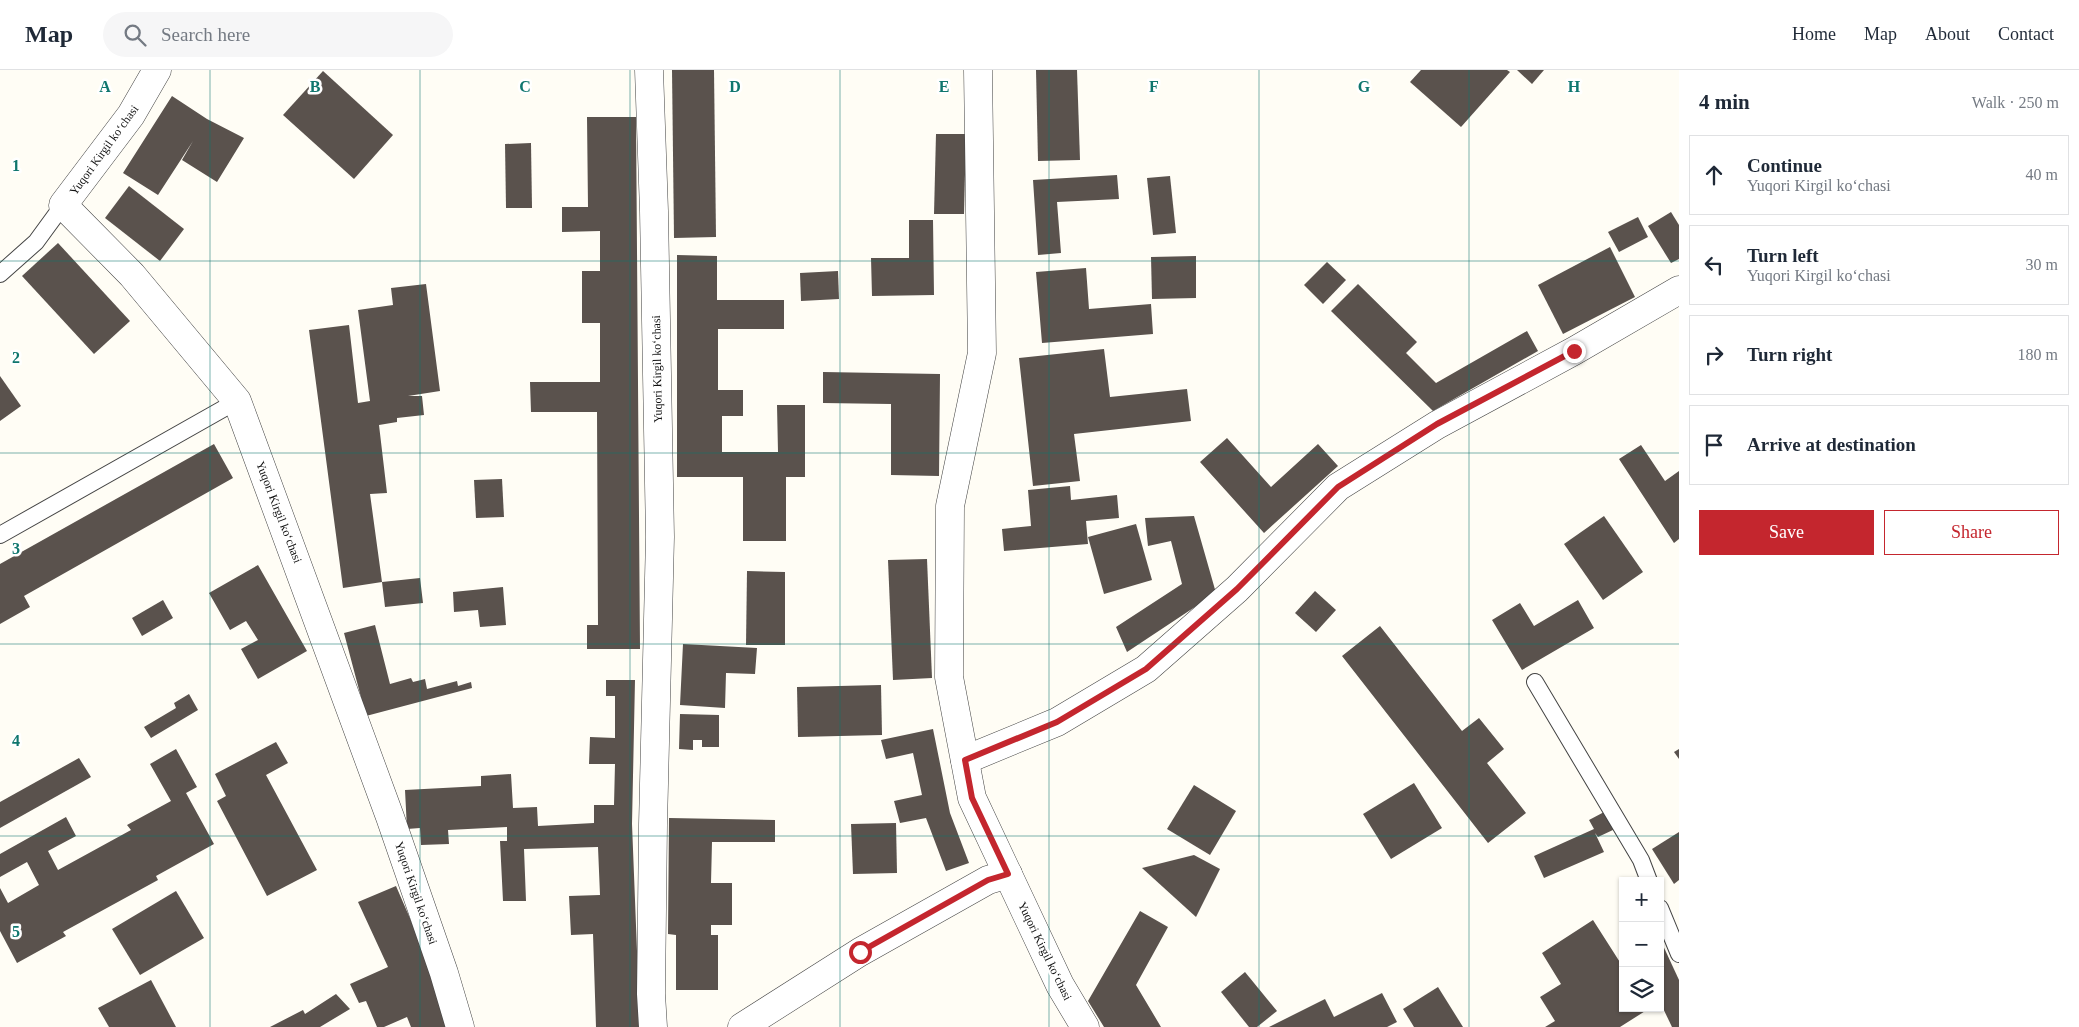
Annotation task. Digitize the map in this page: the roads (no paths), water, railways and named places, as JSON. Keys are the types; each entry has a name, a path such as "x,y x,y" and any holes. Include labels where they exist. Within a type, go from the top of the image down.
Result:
{"street":[{"name":"Yuqori Kirgil koʻchasi","path":"157,70 131,115 63,206 132,275 237,402 390,818 444,973 460,1027"},
{"name":"Yuqori Kirgil koʻchasi","path":"649,70 654,211 660,537 653,825 651,994 653,1027"},
{"name":"Yuqori Kirgil koʻchasi","path":"978,70 982,353 950,506 949,677 972,798 1060,985 1085,1027"},
{"path":"965,760 1057,722 1146,669 1237,589 1338,487 1437,424 1574,351 1679,290"},
{"path":"742,1027 860,952 988,880 1008,874"}],"lane":[{"path":"0,274 36,242 63,206"},
{"path":"0,535 237,402"},
{"path":"1535,682 1640,860 1647,877"},
{"path":"1664,918 1679,954"}]}
